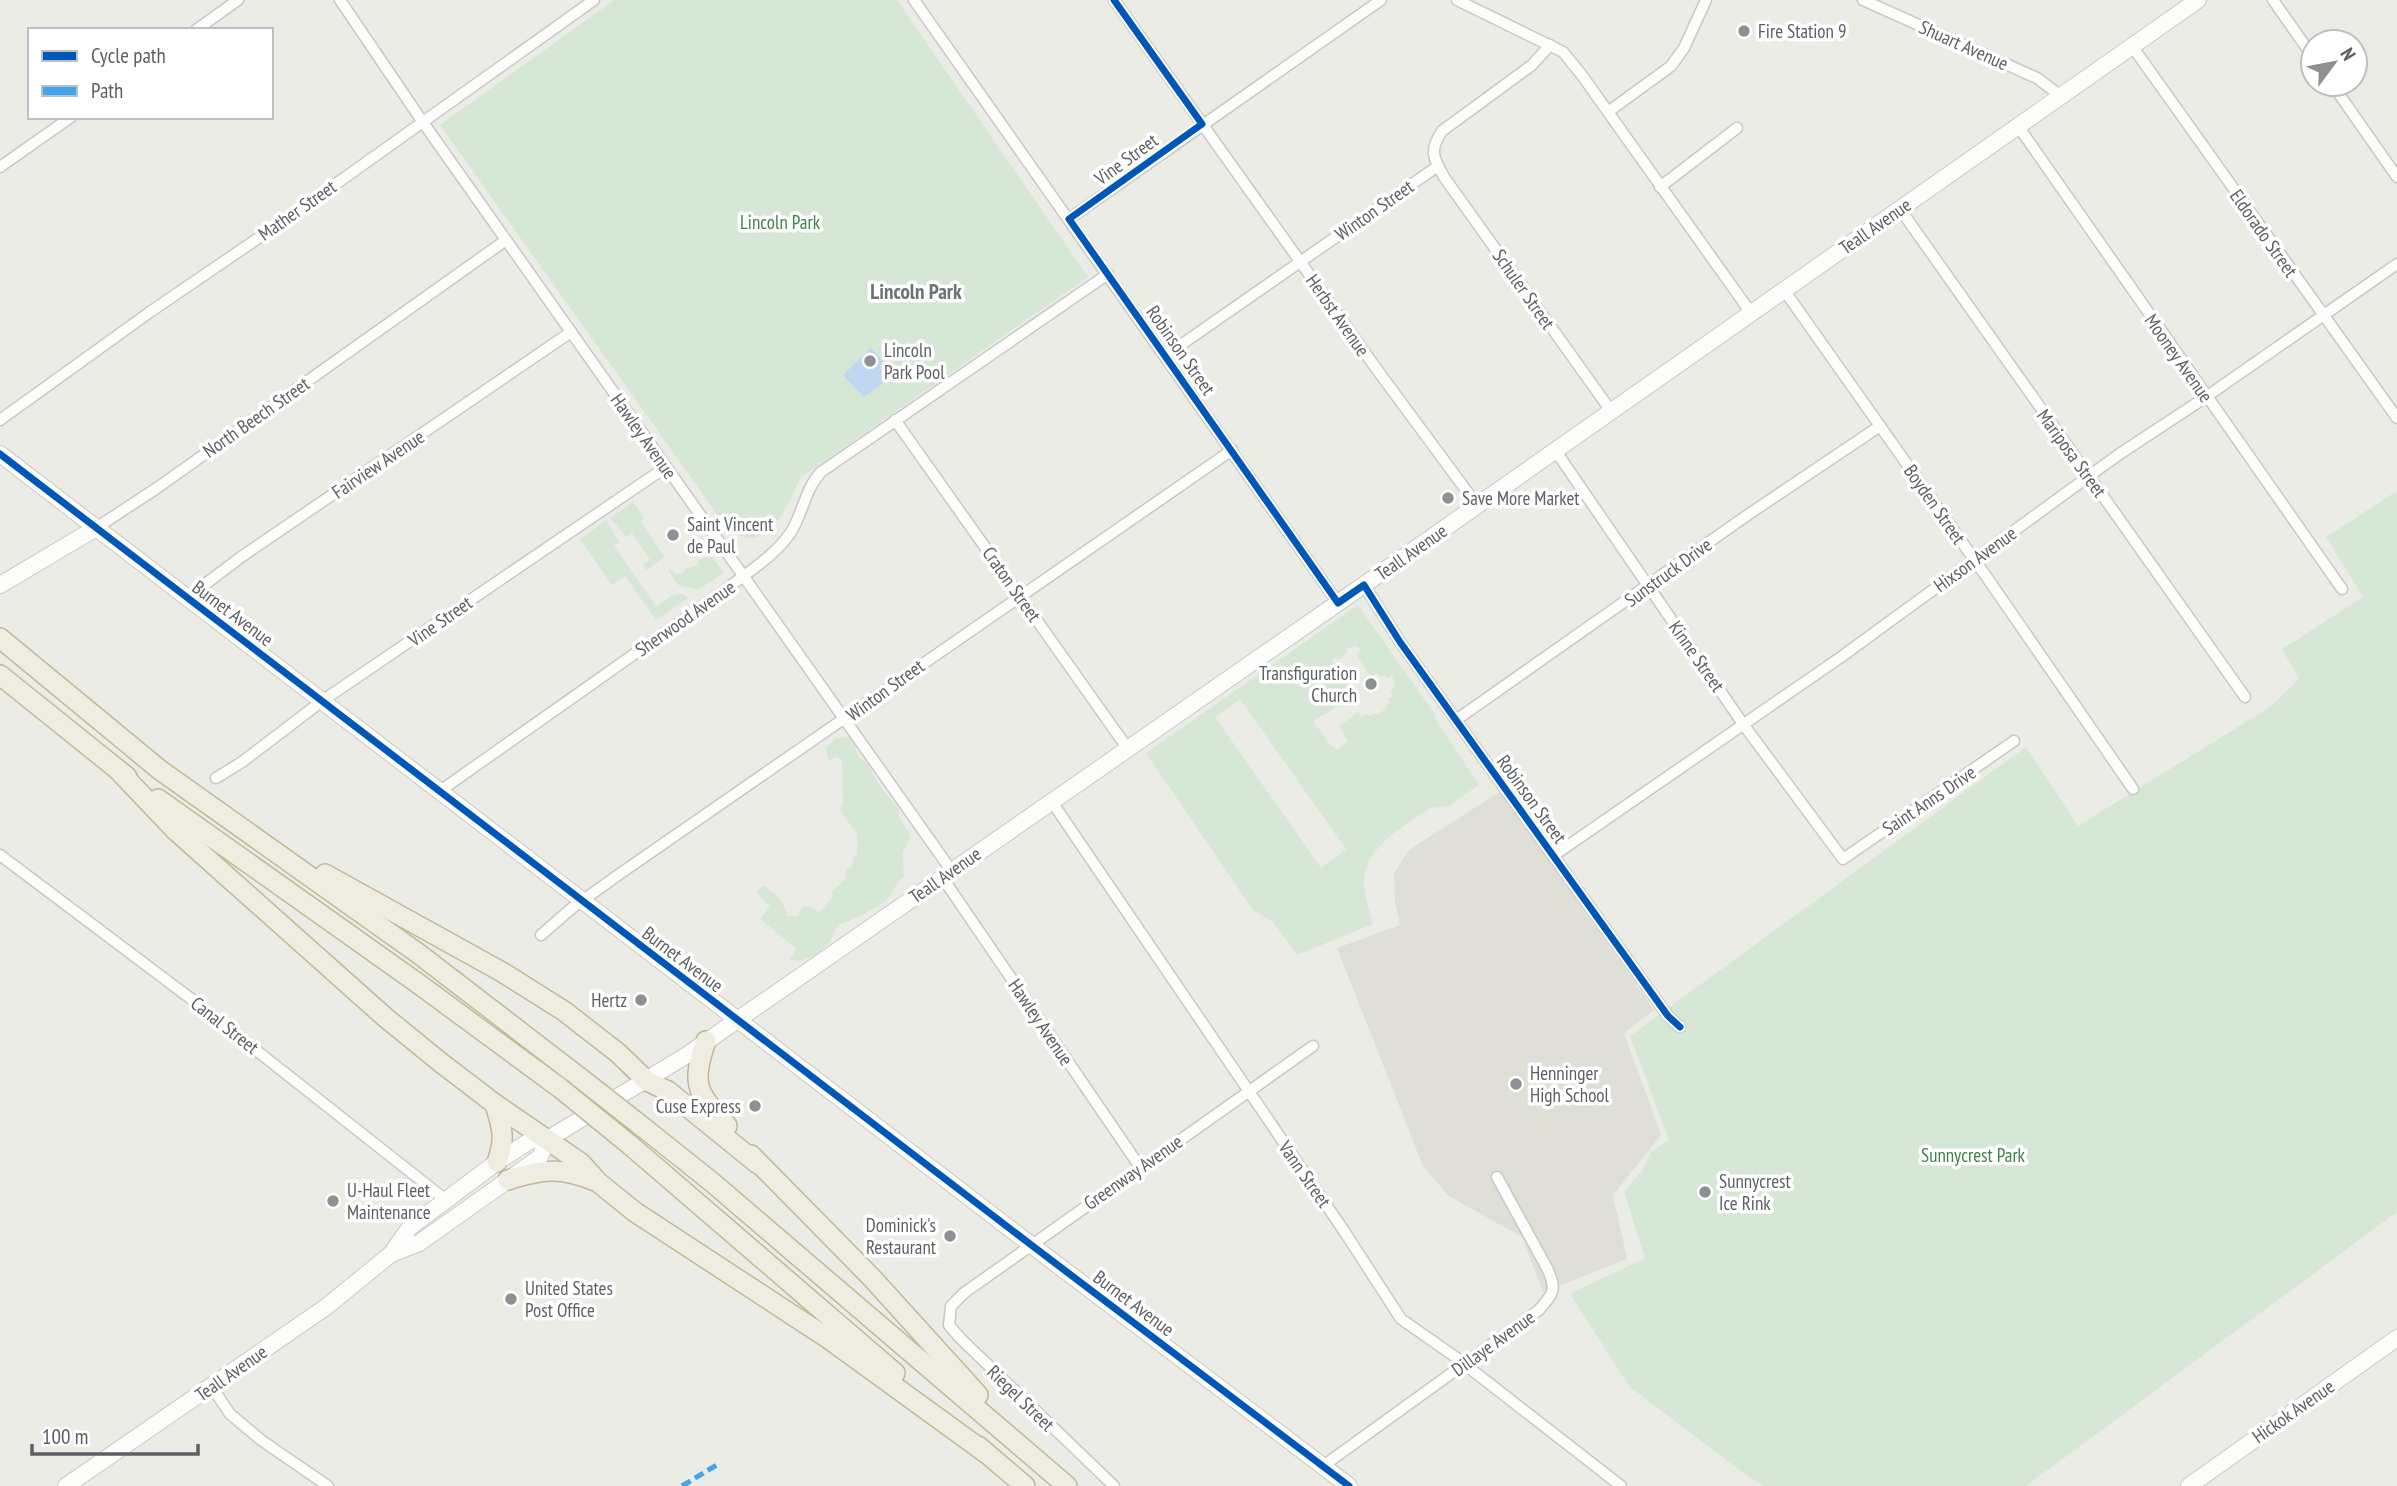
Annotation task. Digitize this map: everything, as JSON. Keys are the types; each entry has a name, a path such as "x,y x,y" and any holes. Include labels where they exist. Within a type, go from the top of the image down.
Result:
{"highway":[{"path":"0,638 160,771 419,954 649,1132 713,1183 1067,1486"},
{"path":"0,675 118,770 406,974 561,1088 804,1292 1025,1486"},
{"path":"118,770 175,830 386,1018 495,1104 581,1163 599,1183 635,1212 870,1368 986,1453"},
{"path":"258,838 407,918 564,1011 618,1053 648,1081 668,1091 758,1164"},
{"path":"706,1041 697,1076 702,1098 758,1164 872,1278 1032,1455"},
{"path":"495,1104 504,1132 497,1162"},
{"path":"508,1180 530,1173 556,1170 573,1172 599,1183"}],"street":[{"path":"199,28 238,0"},
{"name":"Hawley Avenue","path":"340,0 422,121 845,719 1140,1167"},
{"name":"Mather Street","path":"0,420 594,0"},
{"name":"Robinson Street","path":"914,0 1338,603"},
{"name":"Herbst Avenue","path":"1115,0 1477,505"},
{"name":"Vine Street","path":"1069,219 1381,0"},
{"path":"1457,0 1563,52 1751,313"},
{"path":"1608,113 1671,66 1684,48 1706,0"},
{"name":"Shuart Avenue","path":"1863,0 2037,78 2061,96"},
{"name":"Teall Avenue","path":"66,1486 326,1307 391,1254 410,1227 497,1162 531,1140 548,1139 648,1081 1364,585 2198,0"},
{"path":"2273,0 2299,37"},
{"path":"1438,166 1433,154 1434,143 1442,131 1532,65 1550,45"},
{"name":"Eldorado Street","path":"2132,46 2397,418"},
{"path":"2342,98 2397,177"},
{"path":"0,167 68,119"},
{"name":"Mooney Avenue","path":"2018,126 2342,589"},
{"path":"1660,187 1737,128"},
{"name":"Winton Street","path":"1165,356 1438,166"},
{"name":"Schuler Street","path":"1438,166 1611,411"},
{"name":"Mariposa Street","path":"1900,209 2245,697"},
{"name":"North Beech Street","path":"0,585 157,488 506,240"},
{"name":"Hixson Avenue","path":"1553,856 1841,657 2089,477 2397,264"},
{"name":"Sherwood Avenue","path":"440,792 743,577 788,536 815,478 821,472 1108,274"},
{"name":"Boyden Street","path":"1784,290 2133,789"},
{"name":"Fairview Avenue","path":"187,598 241,557 571,332"},
{"name":"Craton Street","path":"895,420 1128,749"},
{"name":"Sunstruck Drive","path":"1456,720 1749,514 1880,426"},
{"name":"Winton Street","path":"541,935 583,902 1232,450"},
{"name":"Kinne Street","path":"1555,450 1743,724 1843,859"},
{"name":"Burnet Avenue","path":"0,454 1349,1486"},
{"name":"Vine Street","path":"216,778 242,762 322,701 666,467"},
{"name":"Robinson Street","path":"1364,585 1400,642 1668,1016 1680,1027"},
{"name":"Saint Anns Drive","path":"1843,859 2014,741"},
{"name":"Vann Street","path":"1052,802 1401,1319 1464,1364 1621,1486"},
{"name":"Canal Street","path":"0,855 190,998 446,1200"},
{"name":"Greenway Avenue","path":"956,1301 1030,1244 1313,1046"},
{"name":"Teall Avenue","path":"391,1254 419,1243 540,1157 548,1139"},
{"name":"Dillaye Avenue","path":"1322,1466 1539,1310 1554,1289 1548,1270 1497,1177"},
{"name":"Riegel Street","path":"956,1301 951,1306 949,1325 960,1338 1114,1486"},
{"name":"Hickok Avenue","path":"2189,1486 2397,1338"},
{"path":"212,1387 230,1414 261,1440 328,1486"}],"shaded area":[{"name":"Henninger High School","path":"1501,791 1654,1010 1624,1033 1661,1135 1613,1195 1627,1259 1543,1292 1522,1237 1449,1196 1423,1166 1337,948 1400,925 1395,902 1394,873 1409,850"}],"green space":[{"name":"Lincoln Park","path":"614,0 897,0 1088,277 800,478 778,520 759,537 747,537 734,531 719,517 440,125"},
{"name":"Sunnycrest Park","path":"2397,491 2397,1212 2026,1486 1764,1486 1743,1473 1629,1386 1570,1294 1645,1258 1624,1192 1642,1171 1651,1152 1669,1140 1630,1036 2026,747 2078,826 2270,707 2299,679 2282,649 2363,597 2326,537"},
{"path":"633,502 644,518 641,521 664,557 647,570 643,565 650,560 632,533 626,537 610,518"},
{"path":"606,520 619,542 614,546 656,606 676,594 688,598 656,620 625,576 612,585 580,539"},
{"path":"706,557 712,557 724,573 698,590 678,585 668,570 670,568 675,574 681,574"},
{"path":"1358,605 1436,716 1435,719 1479,785 1449,806 1431,808 1423,813 1394,833 1370,859 1364,881 1373,924 1297,955 1273,922 1253,910 1146,753","holes":["1356,646 1360,650 1356,655 1371,677 1377,673 1380,677 1392,676 1396,686 1390,691 1393,696 1388,699 1390,702 1383,711 1362,717 1358,712 1339,726 1348,742 1336,750 1313,721 1345,702 1343,698 1352,690 1337,669 1331,673 1327,670 1334,664 1331,660 1338,660 1347,653 1346,649","1240,699 1346,849 1321,868 1215,717"]},
{"path":"848,737 854,743 858,757 867,763 879,785 899,809 899,817 911,837 903,852 904,877 881,904 838,925 828,944 818,953 804,960 789,960 797,949 760,919 770,906 757,891 763,886 767,888 778,898 788,916 798,916 802,907 809,906 819,912 832,898 832,891 845,880 846,869 852,866 853,858 857,854 857,834 840,810 843,803 842,760 836,757 829,760 825,748 835,738"}],"water":[{"name":"Lincoln Park Pool","path":"871,348 895,375 864,397 843,375"}],"marked path":[{"path":"682,1486 720,1463"}],"cycle path":[{"path":"1114,0 1202,124 1069,219 1338,603 1364,585 1400,642 1668,1016 1680,1027"},
{"path":"0,454 1349,1486"}],"place":[{"name":"Fire Station 9","path":"1744,31"},
{"name":"Lincoln Park Pool","path":"870,361"},
{"name":"Save More Market","path":"1448,498"},
{"name":"Saint Vincent de Paul","path":"673,535"},
{"name":"Transfiguration Church","path":"1371,684"},
{"name":"Hertz","path":"641,1000"},
{"name":"Henninger High School","path":"1516,1084"},
{"name":"Cuse Express","path":"755,1106"},
{"name":"Sunnycrest Ice Rink","path":"1705,1192"},
{"name":"U-Haul Fleet Maintenance","path":"333,1201"},
{"name":"Dominick's Restaurant","path":"950,1236"},
{"name":"United States Post Office","path":"511,1299"}],"district":[{"name":"Lincoln Park","path":"916,292"}]}
